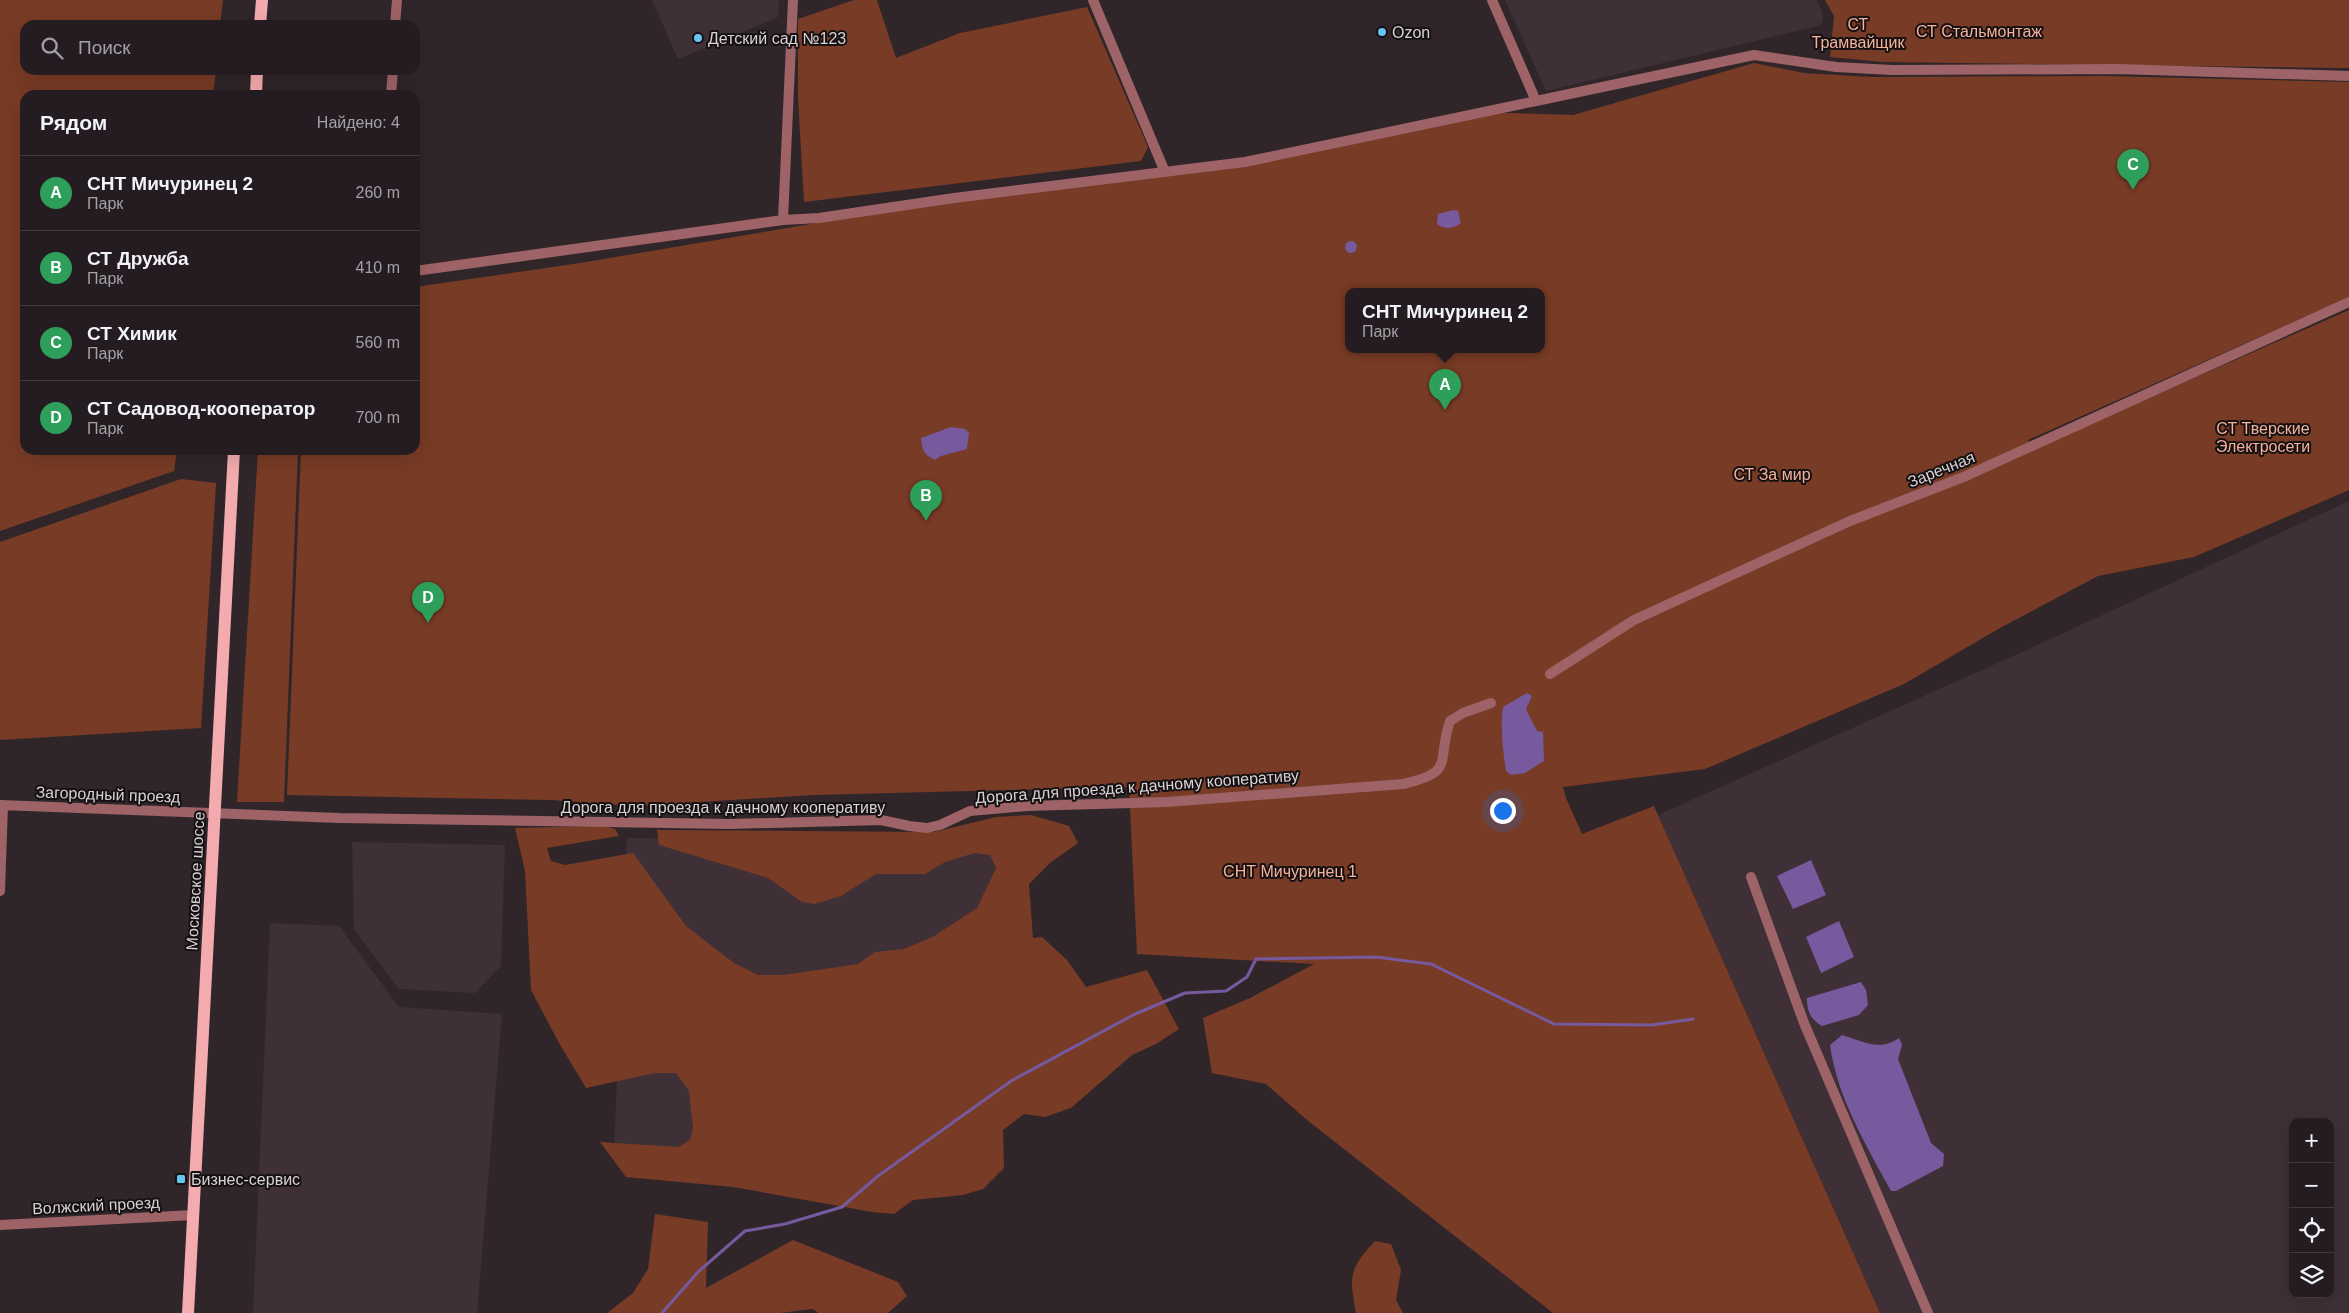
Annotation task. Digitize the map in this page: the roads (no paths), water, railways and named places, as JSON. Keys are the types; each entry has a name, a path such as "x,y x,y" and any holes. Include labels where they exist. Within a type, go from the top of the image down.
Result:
{"main road":[{"path":"260,20 262,0"},
{"path":"256,90 257,75"},
{"name":"Московское шоссе","path":"188,1313 234,455"}],"street":[{"path":"395,20 397,0"},
{"path":"783,220 793,0"},
{"path":"1093,0 1165,172"},
{"path":"1492,0 1536,101"},
{"path":"420,270 783,220 819,218 954,198 1246,162 1754,55 1836,67 1892,70 2118,69 2349,76"},
{"path":"391,90 393,75"},
{"name":"Заречная","path":"1550,674 1634,620 1850,521 1966,476 2349,302"},
{"name":"Дорога для проезда к дачному кооперативу","path":"215,814 262,817 730,824 882,820 927,828 940,825 970,811 1027,806 1166,802 1403,784 1434,775 1442,766 1445,736 1450,721 1491,703"},
{"path":"0,891 2,805"},
{"name":"Загородный проезд","path":"2,805 215,814"},
{"path":"1752,877 1804,1023 1928,1313"},
{"name":"Волжский проезд","path":"0,1225 194,1215"}],"waterway":[{"path":"662,1313 698,1272 745,1231 785,1224 842,1207 878,1176 1011,1081 1135,1014 1185,993 1226,991 1247,977 1256,959 1376,957 1431,964 1554,1024 1652,1025 1693,1019"}],"place":[{"name":"Ozon","path":"1382,32"},
{"name":"Детский сад №123","path":"698,38"},
{"name":"СТ Химик","path":"2133,190"},
{"name":"СНТ Мичуринец 2","path":"1445,410"},
{"name":"СТ Дружба","path":"926,521"},
{"name":"СТ Садовод-кооператор","path":"428,623"},
{"name":"Бизнес-сервис","path":"181,1179"}],"park label":[{"name":"СТ Стальмонтаж","path":"1979,31"},
{"name":"СТ Трамвайщик","path":"1858,33"},
{"name":"СТ Тверские Электросети","path":"2263,437"},
{"name":"СТ За мир","path":"1772,474"},
{"name":"СНТ Мичуринец 1","path":"1290,871"}]}
